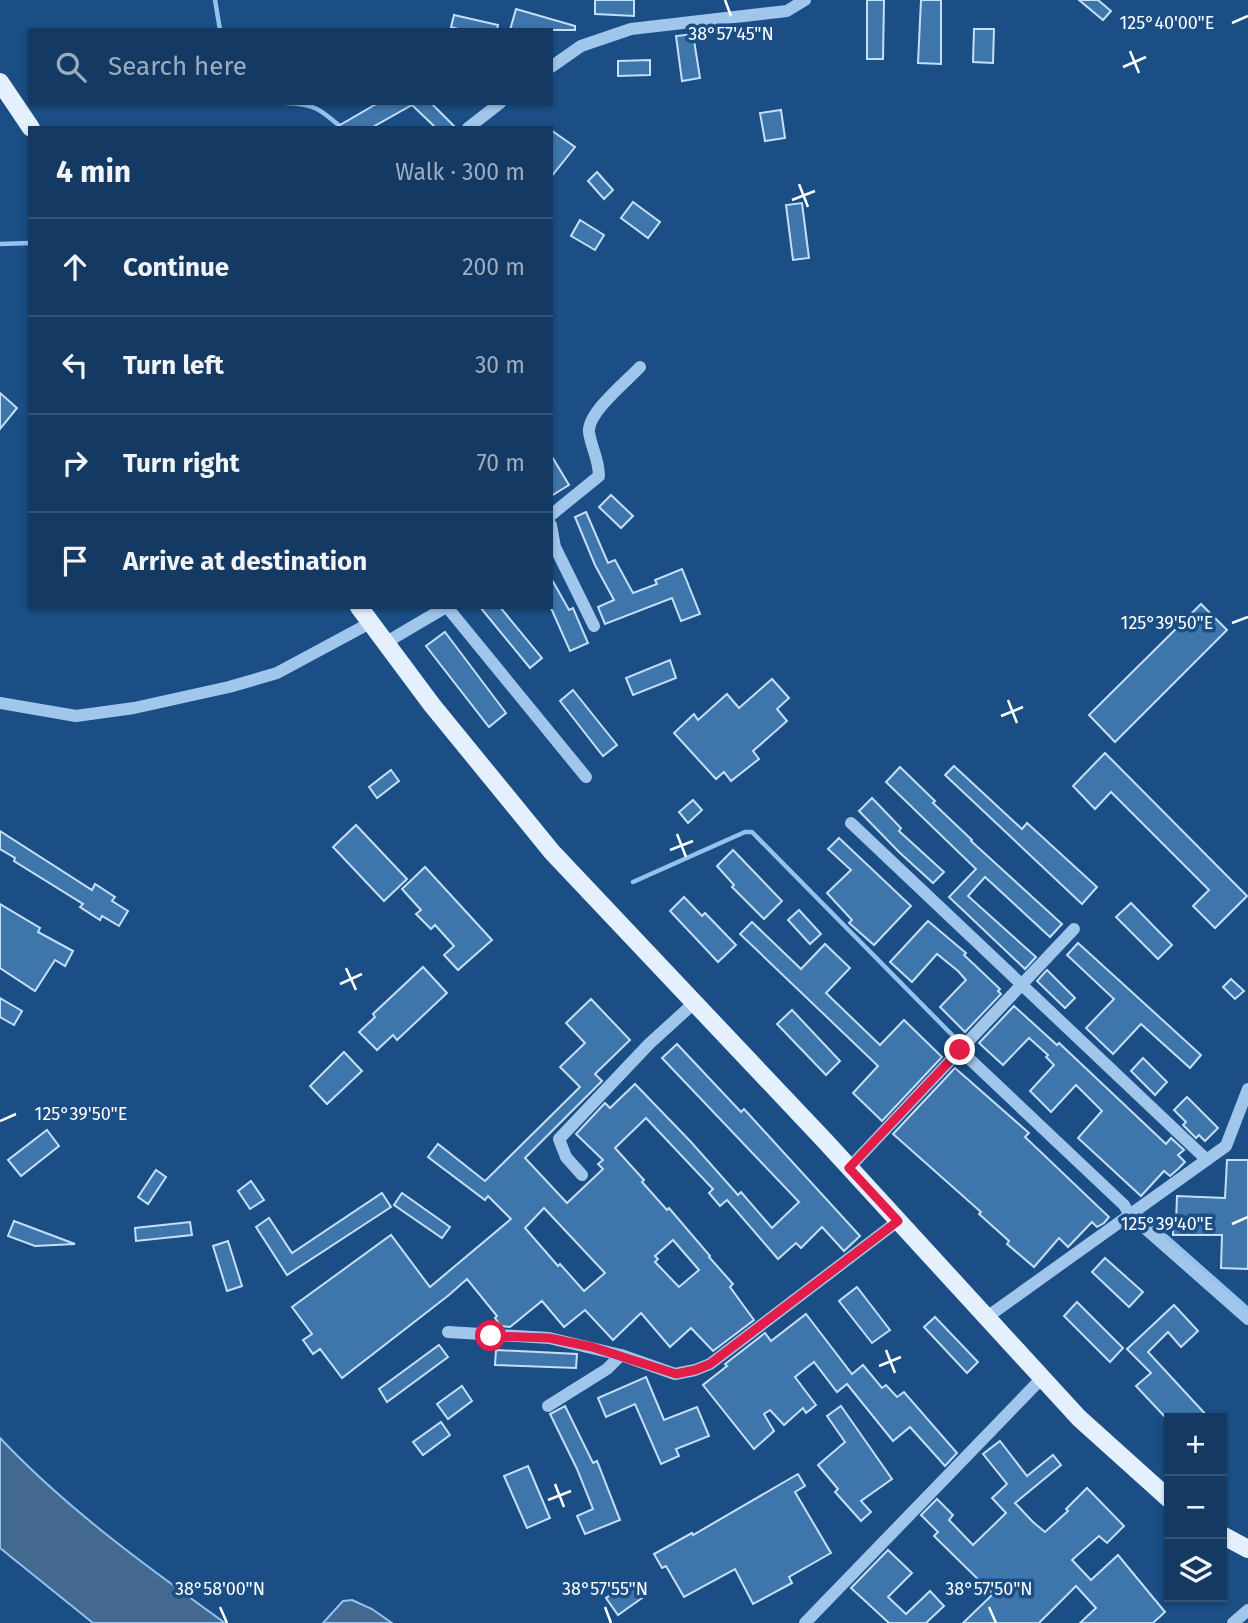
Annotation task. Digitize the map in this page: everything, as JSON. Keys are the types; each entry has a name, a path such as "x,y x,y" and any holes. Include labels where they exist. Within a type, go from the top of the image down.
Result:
{"main road":[{"path":"0,82 30,126"},
{"path":"360,609 432,705 552,852 1079,1418 1164,1494"},
{"path":"1227,1538 1248,1549"}],"street":[{"path":"553,67 581,46 631,29 787,11 805,0"},
{"path":"471,126 497,105"},
{"path":"553,513 600,476 589,424 640,367"},
{"path":"553,548 594,626"},
{"path":"384,643 444,609"},
{"path":"449,609 586,777"},
{"path":"0,703 76,716 134,708 229,687 277,673 370,622"},
{"path":"851,823 1207,1160"},
{"path":"849,1168 1074,929"},
{"path":"582,1175 566,1157 559,1139 649,1044 694,1003"},
{"path":"960,1050 1124,1205 1130,1215 1248,1319"},
{"path":"986,1317 1226,1146 1248,1089"},
{"path":"448,1332 549,1338 621,1355 676,1374 695,1370 710,1364 898,1221"},
{"path":"548,1406 607,1369 621,1355"},
{"path":"805,1623 1042,1378"},
{"path":"1233,1623 1248,1610"}],"water":[{"path":"0,1438 80,1513 225,1623 93,1623 0,1548"},
{"path":"352,1600 372,1609 392,1623 323,1623 343,1601"}],"building":[{"path":"595,0 634,0 634,16 595,14"},
{"path":"867,0 884,0 883,59 867,59"},
{"path":"921,0 941,0 941,64 918,63"},
{"path":"1079,0 1098,0 1111,11 1103,20"},
{"path":"516,9 575,26 575,30 553,28 511,28"},
{"path":"454,15 498,25 497,28 451,27"},
{"path":"974,29 994,29 993,63 973,62"},
{"path":"693,34 700,78 682,81 676,36"},
{"path":"650,60 650,75 618,76 618,61"},
{"path":"375,105 412,105 375,126 338,126"},
{"path":"412,105 433,105 454,126 434,126"},
{"path":"781,110 785,138 765,141 760,113"},
{"path":"553,131 575,147 553,174"},
{"path":"597,172 613,190 604,199 588,181"},
{"path":"633,202 660,222 648,238 621,218"},
{"path":"802,203 809,258 793,260 786,205"},
{"path":"580,220 604,235 595,250 571,236"},
{"path":"0,393 17,408 0,429"},
{"path":"553,458 569,485 553,495"},
{"path":"611,495 633,516 621,528 599,507"},
{"path":"586,512 608,563 615,560 633,593 657,584 655,580 682,569 700,614 681,621 672,598 605,624 598,607 614,600 595,565 575,517"},
{"path":"553,582 569,610 573,608 588,643 570,651 551,609"},
{"path":"1201,604 1227,630 1115,742 1089,715"},
{"path":"482,609 502,609 542,658 530,668"},
{"path":"445,632 506,713 489,727 426,646"},
{"path":"670,660 676,678 633,695 626,678"},
{"path":"772,679 789,698 777,709 787,721 753,751 759,759 731,781 724,772 716,779 674,733 694,714 698,720 727,694 739,708"},
{"path":"573,690 617,745 603,756 560,701"},
{"path":"1105,753 1247,896 1215,928 1193,906 1209,890 1111,792 1095,809 1073,786"},
{"path":"954,766 1022,829 1027,823 1097,887 1082,904 945,775"},
{"path":"900,767 971,841 1062,924 1050,937 985,877 968,896 1036,957 1025,969 949,897 976,869 886,782"},
{"path":"391,770 399,781 377,798 369,787"},
{"path":"872,798 901,828 899,831 944,872 933,883 859,811"},
{"path":"693,800 702,810 688,823 679,812"},
{"path":"356,825 407,879 384,901 333,847"},
{"path":"0,831 92,890 95,884 115,897 112,901 128,911 119,926 102,916 100,920 80,907 83,904 14,861 15,858 0,849"},
{"path":"839,838 911,906 874,945 849,923 852,920 827,893 851,870 828,849"},
{"path":"733,850 782,901 764,919 732,887 734,885 717,866"},
{"path":"425,867 492,940 458,970 444,955 454,946 435,925 431,929 416,914 421,910 402,889"},
{"path":"684,897 702,916 705,913 736,945 718,962 670,911"},
{"path":"1131,903 1172,945 1158,959 1116,917"},
{"path":"0,904 40,928 38,932 73,951 65,966 55,960 35,991 0,968"},
{"path":"799,910 821,934 810,944 788,920"},
{"path":"928,921 966,953 964,955 1000,989 998,991 1001,994 965,1032 940,1007 966,980 958,971 937,954 912,982 890,962"},
{"path":"752,922 801,969 825,944 850,968 826,993 880,1045 904,1020 942,1057 882,1121 853,1093 878,1066 740,934"},
{"path":"1078,943 1201,1055 1190,1068 1141,1024 1113,1054 1086,1028 1114,999 1067,955"},
{"path":"423,967 447,993 397,1040 393,1035 377,1050 359,1032 375,1017 373,1014"},
{"path":"1047,970 1075,998 1065,1008 1037,981"},
{"path":"1231,979 1244,991 1235,999 1223,987"},
{"path":"0,998 22,1011 14,1025 0,1017"},
{"path":"591,999 630,1040 595,1074 602,1081 525,1158 567,1203 603,1169 598,1164 603,1160 576,1134 605,1103 610,1108 635,1084 738,1195 741,1192 772,1228 799,1202 662,1058 677,1044 741,1112 744,1109 860,1236 844,1251 822,1227 801,1248 796,1243 778,1259 727,1200 720,1206 709,1193 713,1189 646,1118 615,1148 733,1284 730,1287 754,1320 713,1351 691,1328 670,1347 641,1313 613,1340 585,1310 564,1327 542,1301 510,1327 501,1326 495,1318 497,1316 467,1279 342,1378 320,1349 313,1354 303,1340 312,1334 292,1307 391,1235 430,1287 511,1219 488,1196 485,1200 428,1157 438,1144 485,1181 580,1087 560,1067 585,1043 566,1023","holes":["544,1208 605,1273 584,1291 525,1228","673,1240 699,1270 679,1287 655,1262 658,1259 655,1256"]},
{"path":"1014,1006 1057,1045 1059,1043 1166,1144 1171,1138 1184,1150 1178,1155 1185,1162 1170,1176 1164,1171 1141,1196 1078,1138 1102,1111 1076,1085 1051,1112 1030,1091 1054,1065 1046,1057 1048,1055 1029,1038 1003,1065 979,1043"},
{"path":"792,1010 840,1061 826,1075 777,1024"},
{"path":"344,1052 362,1071 327,1104 310,1086"},
{"path":"1143,1058 1167,1082 1155,1095 1131,1071"},
{"path":"955,1068 1029,1133 1025,1137 1109,1217 1104,1223 1097,1227 1092,1222 1068,1247 1059,1238 1034,1267 1007,1244 1009,1241 979,1214 981,1212 893,1134"},
{"path":"1187,1097 1218,1128 1205,1141 1199,1135 1196,1138 1183,1125 1186,1122 1174,1110"},
{"path":"47,1130 59,1146 21,1176 8,1160"},
{"path":"1227,1160 1248,1160 1248,1269 1221,1268 1222,1235 1173,1235 1177,1196 1225,1198"},
{"path":"156,1170 166,1177 148,1204 138,1197"},
{"path":"251,1181 264,1200 250,1209 238,1191"},
{"path":"382,1193 391,1207 287,1275 256,1227 269,1218 292,1253"},
{"path":"402,1193 450,1227 442,1238 394,1205"},
{"path":"14,1221 75,1244 35,1246 8,1236"},
{"path":"190,1222 192,1235 136,1241 135,1228"},
{"path":"228,1241 242,1286 227,1291 213,1246"},
{"path":"1105,1258 1143,1292 1129,1307 1092,1272"},
{"path":"857,1287 890,1330 872,1343 839,1301"},
{"path":"1077,1302 1123,1348 1110,1362 1064,1316"},
{"path":"1174,1305 1198,1331 1181,1347 1168,1332 1148,1352 1204,1413 1164,1413 1164,1416 1136,1386 1151,1373 1127,1349"},
{"path":"806,1314 852,1374 863,1365 882,1388 886,1385 897,1397 904,1392 957,1453 945,1466 910,1427 893,1441 847,1384 837,1392 814,1362 795,1377 816,1405 806,1413 803,1408 784,1425 770,1410 764,1414 774,1431 754,1449 703,1385 765,1333 771,1341"},
{"path":"935,1317 978,1362 967,1373 924,1327"},
{"path":"439,1345 448,1357 387,1402 379,1389"},
{"path":"496,1350 577,1354 576,1368 495,1365"},
{"path":"646,1377 664,1420 697,1407 709,1436 676,1449 679,1456 661,1464 635,1404 606,1417 598,1398"},
{"path":"462,1386 472,1401 448,1419 437,1404"},
{"path":"565,1406 593,1463 597,1461 620,1520 585,1534 577,1516 593,1509 550,1414"},
{"path":"841,1406 892,1479 861,1501 871,1512 861,1521 835,1492 838,1489 818,1465 845,1442 827,1416"},
{"path":"441,1422 450,1435 423,1455 413,1442"},
{"path":"1000,1441 1027,1476 1053,1455 1061,1465 1015,1503 1045,1532 1068,1511 1066,1509 1087,1488 1124,1526 1107,1543 1099,1536 1072,1560 1091,1580 1118,1555 1165,1612 1153,1623 1080,1623 1096,1608 1076,1586 1039,1623 963,1623 993,1594 934,1536 938,1532 921,1515 937,1499 953,1515 949,1520 973,1545 1006,1513 992,1498 1007,1484 983,1454"},
{"path":"528,1466 550,1518 527,1528 504,1476"},
{"path":"798,1474 805,1486 795,1492 831,1553 789,1577 792,1583 753,1604 735,1569 684,1597 666,1566 662,1568 654,1554 692,1533 693,1535"},
{"path":"888,1550 912,1573 888,1597 906,1614 930,1591 944,1606 926,1623 889,1623 851,1588"},
{"path":"630,1581 642,1598 618,1615 606,1598"}],"waterway":[{"path":"215,0 220,28"},
{"path":"304,105 317,109 340,126"},
{"path":"0,244 28,243"},
{"path":"633,882 745,832 752,832 962,1045"},
{"path":"1136,1210 1248,1309"}],"route":[{"path":"491,1336 549,1338 621,1355 676,1374 710,1364 898,1221 849,1168 960,1050"}]}
